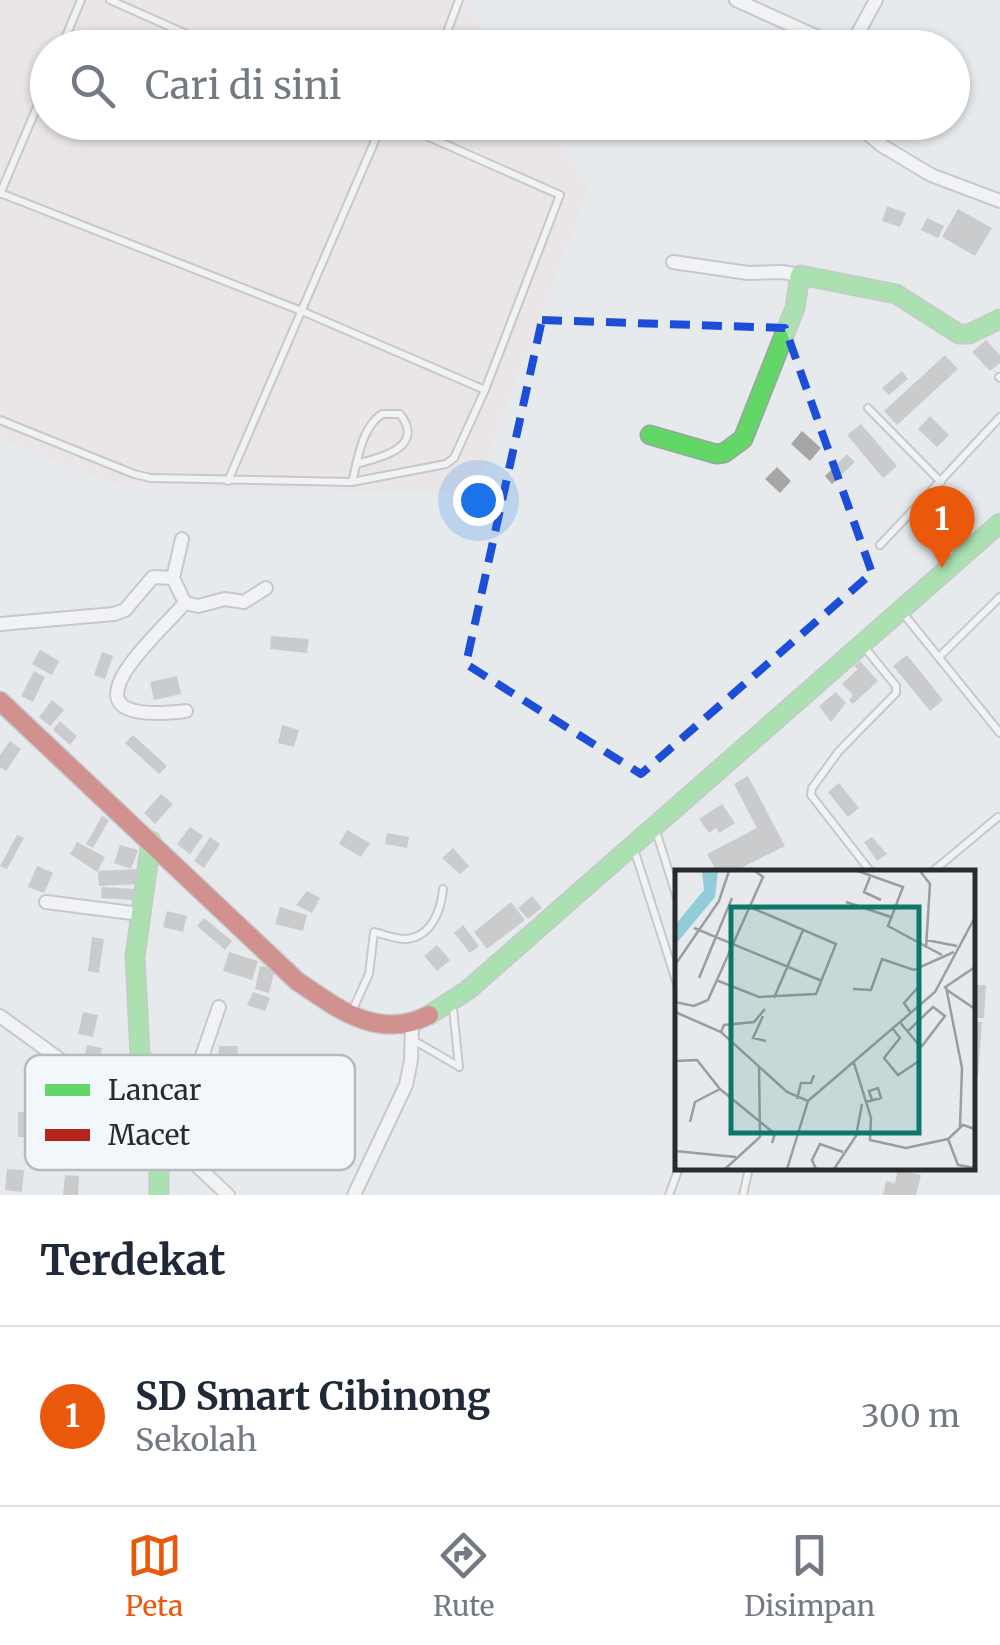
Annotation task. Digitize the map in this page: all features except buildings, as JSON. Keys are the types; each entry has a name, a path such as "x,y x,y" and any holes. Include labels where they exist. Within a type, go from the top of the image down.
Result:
{"main road":[{"path":"650,435 716,454 724,453 742,438 795,308 800,276 896,294 959,334 969,334 1000,319"},
{"path":"0,701 298,980 350,1014 412,1032 453,1002 1000,523"},
{"path":"140,1055 135,956 151,841"},
{"path":"158,1195 159,1170"}],"street":[{"path":"736,0 802,30"},
{"path":"860,30 876,0"},
{"path":"875,140 931,175 1000,201"},
{"path":"674,262 748,274 782,272 800,276"},
{"path":"182,539 174,578 186,603"},
{"path":"0,624 114,614 125,610 153,577 174,578"},
{"path":"186,603 198,606 225,599 244,602 266,588"},
{"path":"186,603 134,656 118,691 119,700 127,708 144,715 186,711"},
{"path":"46,902 140,914"},
{"path":"202,1055 219,1007"},
{"path":"0,1016 58,1055"},
{"path":"354,1195 406,1085 412,1032"},
{"path":"205,1170 228,1195"}],"lane":[{"path":"68,30 81,0"},
{"path":"110,0 178,30"},
{"path":"448,30 459,0"},
{"path":"30,123 0,194 304,312 485,390"},
{"path":"228,481 304,312 375,140"},
{"path":"0,420 134,474 166,479 352,482 446,464 454,458 485,390 560,195 441,140"},
{"path":"868,408 941,482"},
{"path":"352,482 356,464 367,430 382,414 400,414 406,429 402,447 356,464"},
{"path":"880,546 1000,417"},
{"path":"917,506 919,518 956,560"},
{"path":"936,540 958,522"},
{"path":"938,657 1000,597"},
{"path":"902,611 1000,732"},
{"path":"861,644 896,686 896,693 839,751 811,795 868,870"},
{"path":"934,870 998,817"},
{"path":"654,825 675,892"},
{"path":"632,845 675,978"},
{"path":"350,1014 369,974 374,932 406,940 425,932 441,911 444,889"},
{"path":"412,1032 460,1067 453,1002"},
{"path":"669,1195 677,1170"},
{"path":"743,1195 749,1170"}],"highlighted area":[{"path":"542,320 785,328 872,573 641,774 466,664"}],"shaded area":[{"path":"0,0 465,0 485,30 30,30 30,140 557,140 589,188 474,493 121,487 0,439"}],"traffic: fast":[{"path":"650,435 716,454 724,453 743,439 795,308 800,275 896,294 959,334 969,334 1000,319"},
{"path":"429,1015 468,990 1000,523"},
{"path":"140,1055 135,957 151,841"},
{"path":"159,1170 159,1195"}],"traffic: jam":[{"path":"0,701 297,981 344,1011 376,1023 393,1025 429,1015"}],"place":[{"name":"SD Smart Cibinong","path":"942,568"}]}
